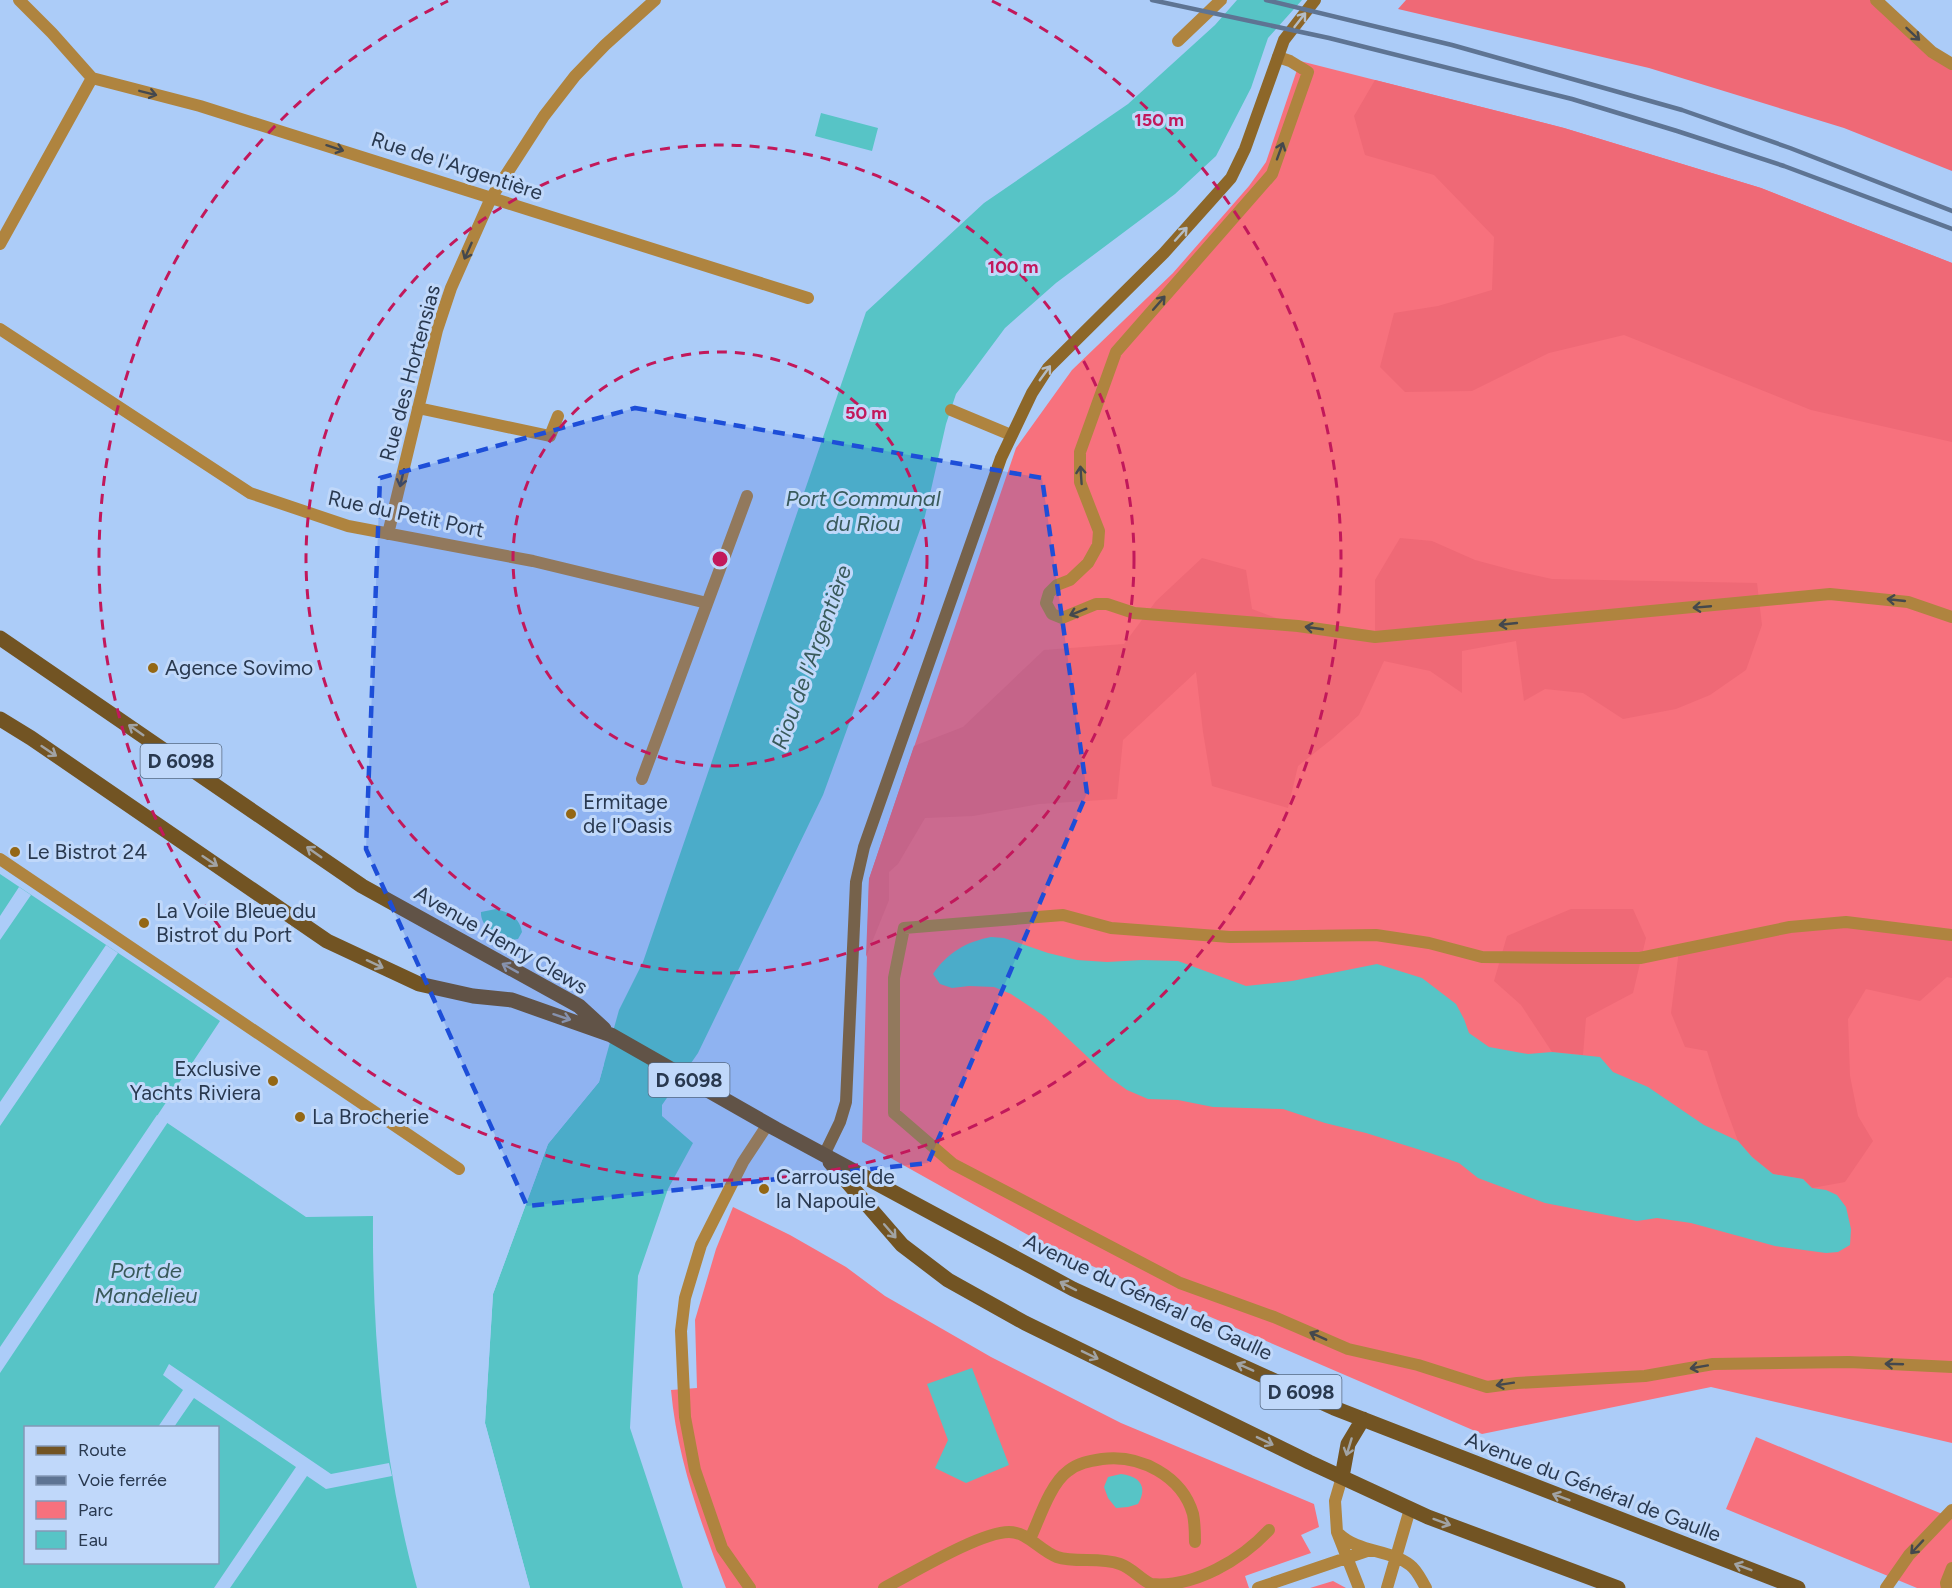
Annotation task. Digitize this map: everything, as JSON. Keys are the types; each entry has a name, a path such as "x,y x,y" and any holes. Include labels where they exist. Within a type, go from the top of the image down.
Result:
{"main road":[{"name":"Avenue Henry Clews","path":"0,638 362,886 579,1006 611,1035"},
{"name":"Avenue Henry Clews","path":"0,719 327,941 419,984 473,996 512,1000 611,1035"},
{"name":"Avenue du Général de Gaulle","path":"611,1035 824,1155 1073,1288 1334,1408 1455,1457 1798,1588"},
{"name":"Avenue du Général de Gaulle","path":"824,1155 902,1245 948,1280 1025,1323 1410,1509 1618,1588"},
{"path":"1342,1477 1348,1444 1363,1419"}],"street":[{"path":"0,244 92,78 19,0"},
{"name":"Rue des Hortensias","path":"388,534 437,330 451,288 491,198 544,116 574,76 655,0"},
{"path":"1178,41 1221,0"},
{"path":"824,1155 840,1122 846,1102 856,882 864,847 1001,458 1032,393 1048,368 1164,253 1231,178 1245,149 1284,40 1315,0"},
{"path":"1876,0 1932,52 1952,64"},
{"path":"1278,57 1290,60 1308,72 1272,174 1116,352 1080,452 1080,482 1099,531 1098,545 1088,563 1070,580 1057,585 1049,593 1046,603 1052,614 1062,618 1096,604 1107,604 1134,613 1298,626 1375,637 1830,594 1908,602 1952,617"},
{"name":"Rue de l'Argentière","path":"92,78 200,106 808,297"},
{"name":"Rue du Petit Port","path":"0,329 250,493 348,526 533,561 707,603"},
{"path":"418,408 550,436 558,416"},
{"path":"951,411 1014,430"},
{"path":"642,779 747,496"},
{"path":"0,859 459,1169"},
{"path":"1952,935 1846,922 1790,927 1640,958 1578,958 1482,957 1429,943 1376,935 1230,937 1112,928 1063,915 904,928 894,978 894,1113 953,1164 1180,1283 1274,1317 1348,1349 1418,1365 1487,1387 1517,1383 1645,1376 1713,1364 1849,1362 1952,1367"},
{"path":"750,1588 722,1548 695,1470 685,1417 681,1331 685,1298 701,1245 743,1162 768,1124"},
{"path":"1030,1539 1054,1486 1067,1471 1087,1461 1115,1458 1136,1461 1161,1471 1173,1482 1185,1498 1192,1513 1195,1542"},
{"path":"1342,1477 1335,1500 1337,1532 1359,1588"},
{"path":"1387,1588 1410,1509"},
{"path":"1886,1588 1910,1555 1952,1510"},
{"path":"885,1588 958,1550 997,1533 1011,1532 1023,1534 1042,1550 1059,1558 1106,1560 1123,1565 1150,1583 1163,1587 1181,1587 1203,1581 1223,1570 1248,1552 1269,1530"},
{"path":"1337,1532 1345,1540 1409,1564 1416,1570 1426,1588"},
{"path":"1258,1588 1370,1550"},
{"path":"1947,1588 1946,1582 1952,1568"}],"highlighted area":[{"path":"635,408 1042,478 1087,793 928,1163 527,1206 366,849 380,478"}],"green space":[{"path":"1300,61 1564,128 1761,188 1952,263 1952,1443 1711,1387 1482,1434 1055,1250 862,1142 869,879 1016,448 1072,370 1173,273 1249,186 1266,162"},
{"path":"733,1207 790,1235 846,1267 885,1296 991,1357 1121,1423 1314,1504 1319,1527 1301,1535 1311,1553 1245,1576 1249,1588 726,1588 684,1466 671,1390 697,1388 695,1320 716,1249"},
{"path":"1756,1437 1952,1518 1952,1588 1917,1588 1726,1509"},
{"path":"1333,1581 1346,1588 1310,1588"}],"shaded area":[{"path":"1406,0 1876,0 1952,64 1952,171 1844,128 1649,68 1398,9"},
{"path":"1375,80 1564,128 1761,188 1952,263 1952,442 1811,410 1624,335 1549,353 1472,391 1405,392 1380,367 1394,313 1438,306 1492,290 1494,237 1434,175 1365,155 1354,116"},
{"path":"1400,538 1432,541 1475,560 1552,579 1757,583 1762,625 1746,670 1710,695 1676,709 1623,719 1583,693 1545,689 1524,701 1516,641 1462,651 1462,693 1430,671 1384,661 1359,715 1298,766 1288,808 1212,786 1196,672 1123,740 1117,799 1039,804 973,816 925,818 898,864 889,872 889,900 866,957 869,879 914,746 963,727 1044,650 1124,644 1156,601 1202,558 1246,570 1252,609 1298,626 1375,636 1375,580"},
{"path":"1571,909 1633,909 1646,938 1633,993 1586,1018 1583,1055 1552,1052 1521,1005 1494,981 1507,936"},
{"path":"1846,922 1952,935 1952,978 1947,977 1920,1001 1866,989 1848,1019 1850,1076 1858,1116 1873,1141 1845,1182 1812,1188 1803,1179 1773,1174 1752,1157 1738,1141 1707,1051 1685,1047 1671,1013 1679,950"}],"water":[{"name":"Port Communal du Riou","path":"1237,0 1302,0 1268,38 1251,88 1216,156 1175,194 1056,283 1005,328 956,394 946,424 925,516 823,795 698,1053 662,1105 662,1116 693,1143 668,1189 638,1276 630,1428 683,1588 530,1588 485,1423 493,1294 548,1144 599,1082 619,1010 643,962 866,312 984,203 1128,104 1215,25"},
{"path":"821,113 878,128 872,151 815,136"},
{"name":"Port de Mandelieu","path":"0,874 220,1021 157,1116 306,1217 373,1216 375,1310 382,1404 396,1496 417,1588 0,1588"},
{"path":"496,909 509,914 519,923 522,932 518,939 498,937 486,926 481,912"},
{"path":"991,937 1004,938 1077,960 1178,961 1246,986 1292,981 1377,964 1422,978 1456,1004 1469,1033 1489,1047 1528,1054 1552,1052 1600,1057 1613,1072 1648,1087 1704,1125 1738,1141 1752,1157 1773,1174 1803,1179 1812,1188 1826,1190 1837,1195 1846,1207 1851,1229 1850,1245 1838,1252 1826,1253 1775,1246 1691,1223 1657,1218 1637,1221 1545,1203 1478,1178 1459,1163 1283,1109 1213,1107 1178,1100 1148,1099 1127,1090 1109,1077 1044,1016 1011,994 994,987 952,988 940,984 933,974 951,954 966,945"},
{"path":"972,1368 1009,1465 966,1483 935,1468 948,1440 927,1384"},
{"path":"1121,1474 1133,1477 1140,1483 1142,1492 1138,1504 1116,1508 1108,1498 1104,1487 1108,1477"}],"pier":[{"path":"19,887 31,895 0,940 0,916"},
{"path":"106,945 118,953 0,1126 0,1102"},
{"path":"601,1063 604,1064 599,1082 548,1144 493,1294 485,1423 530,1588 527,1588 482,1423 490,1294 545,1143 596,1081"},
{"path":"157,1115 168,1122 0,1373 0,1347"},
{"path":"169,1364 331,1474 389,1463 392,1476 326,1489 307,1476 230,1588 214,1588 296,1467 194,1398 175,1426 159,1426 183,1390 163,1375"}],"railway":[{"path":"1152,0 1329,38 1572,99 1784,166 1952,229"},
{"path":"1266,0 1452,45 1682,110 1790,148 1952,211"}],"place":[{"name":"Agence Sovimo","path":"153,668"},
{"name":"Ermitage de l'Oasis","path":"571,814"},
{"name":"Le Bistrot 24","path":"15,852"},
{"name":"La Voile Bleue du Bistrot du Port","path":"144,923"},
{"name":"Exclusive Yachts Riviera","path":"273,1081"},
{"name":"La Brocherie","path":"300,1117"},
{"name":"Carrousel de la Napoule","path":"764,1189"}],"water label":[{"name":"Riou de l'Argentière","path":"811,657"}]}
